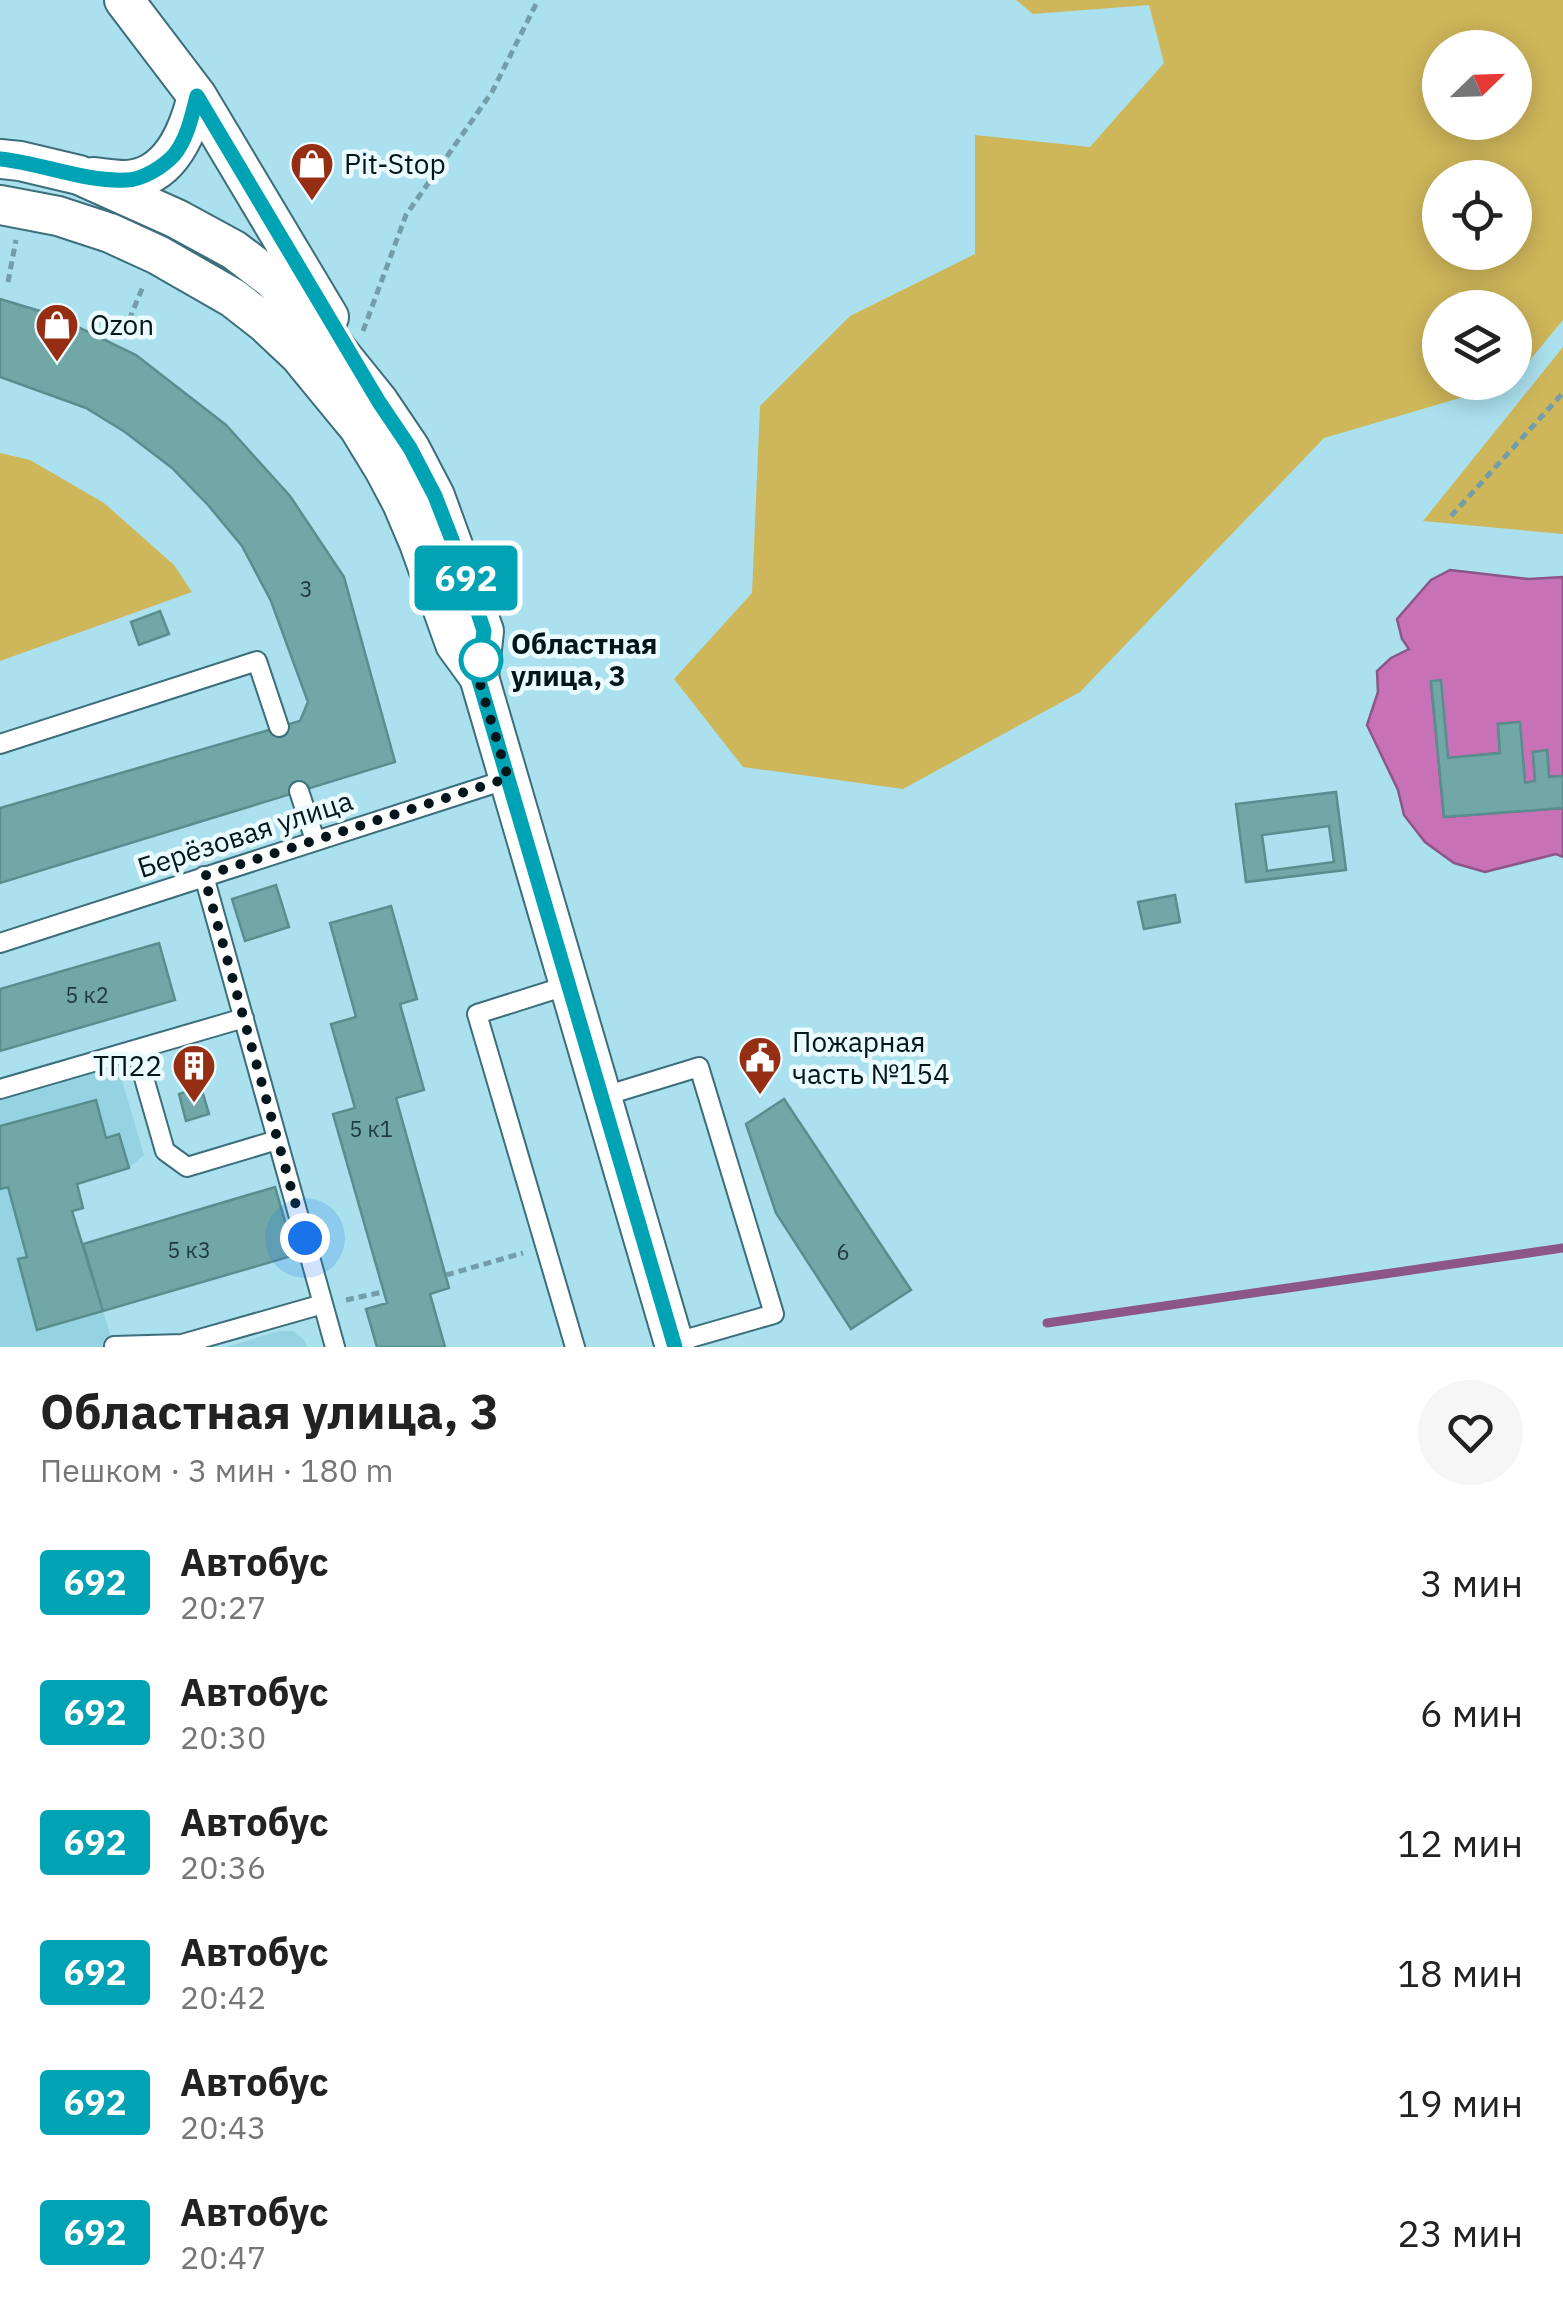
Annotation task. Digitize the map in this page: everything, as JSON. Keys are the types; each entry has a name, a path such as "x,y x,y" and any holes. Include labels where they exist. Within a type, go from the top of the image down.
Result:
{"street":[{"path":"124,0 197,96 410,448 435,496 484,631 478,677"},
{"path":"0,160 128,181 154,171 174,154 189,126 197,96"},
{"path":"78,175 234,250 272,279 312,320 379,402"},
{"path":"9,218 58,216 110,232 233,298 265,322 299,356 359,428 384,469 419,542 455,644 478,677 674,1345"}],"lane":[{"path":"0,744 258,660 279,727"},
{"name":"Берёзовая улица","path":"0,943 508,778"},
{"path":"299,791 315,840"},
{"path":"204,876 335,1347"},
{"path":"568,985 477,1014 575,1347"},
{"path":"0,1089 244,1018"},
{"path":"136,1050 165,1151 186,1167 277,1140"},
{"path":"601,1097 699,1067 774,1314 674,1345"},
{"path":"114,1346 182,1344 323,1304"}],"path":[{"path":"359,341 406,215 492,92 538,0"},
{"path":"8,282 9,218"},
{"path":"1451,516 1563,392"},
{"path":"446,1275 545,1247"},
{"path":"323,1304 383,1292"}],"shaded area":[{"path":"1016,0 1563,0 1563,320 1532,357 1532,290 1422,290 1422,400 1453,400 1324,438 1080,692 903,789 743,767 674,679 752,593 760,406 850,316 975,254 975,135 1090,147 1164,63 1149,5 1033,14"},
{"path":"1563,347 1563,534 1423,521 1520,400 1532,400 1532,386"},
{"path":"0,453 30,460 104,503 174,565 192,592 0,661"},
{"path":"1450,570 1529,579 1563,577 1563,776 1549,777 1547,751 1533,752 1535,781 1525,783 1519,722 1498,724 1500,753 1448,758 1431,682 1444,817 1563,808 1563,857 1556,854 1485,872 1454,863 1425,842 1404,815 1398,790 1367,725 1378,692 1377,671 1409,649 1397,619 1431,580"},
{"path":"117,1063 144,1155 129,1168 77,1184 83,1208 73,1212 114,1347 0,1347 0,1098"},
{"path":"279,1331 294,1331 307,1347 226,1347"}],"building":[{"path":"0,299 53,315 136,355 226,425 290,496 344,577 395,762 0,883 0,808 300,721 308,702 271,601 242,546 208,505 172,468 86,408 0,377"},
{"path":"160,611 169,634 139,645 131,622"},
{"path":"1441,680 1448,758 1500,753 1498,724 1520,722 1525,783 1535,781 1533,752 1547,750 1549,777 1563,776 1563,808 1444,817 1431,681"},
{"path":"1336,792 1346,870 1246,882 1236,804","holes":["1329,826 1334,862 1267,871 1262,835"]},
{"path":"276,885 289,927 245,941 232,899"},
{"path":"1175,895 1180,922 1144,929 1138,902"},
{"path":"391,906 417,999 400,1004 424,1090 396,1098 449,1288 430,1294 445,1347 377,1347 366,1309 387,1303 333,1114 355,1108 331,1024 356,1017 330,923"},
{"path":"159,943 175,1000 0,1051 0,989"},
{"name":"ТП22","path":"201,1087 209,1114 186,1121 179,1094"},
{"path":"784,1099 911,1290 851,1329 776,1213 746,1124"},
{"path":"96,1100 106,1138 119,1134 129,1168 77,1184 83,1208 72,1211 103,1311 37,1330 18,1259 27,1257 8,1187 0,1189 0,1126"},
{"path":"275,1187 295,1255 103,1311 83,1244"}],"waterway":[{"path":"1047,1323 1563,1248"}],"bus line":[{"name":"692","path":"0,159 128,181 154,171 174,154 189,126 197,96 410,448 435,496 484,631 478,677 675,1347"}],"place":[{"name":"Pit-Stop","path":"312,202"},
{"name":"Ozon","path":"57,363"},
{"name":"Областная улица, 3","path":"481,660"},
{"name":"Пожарная часть №154","path":"760,1096"},
{"name":"ТП22","path":"194,1104"}],"route":[{"path":"305,1238 204,876 508,778 478,677 481,654 481,660"}]}
